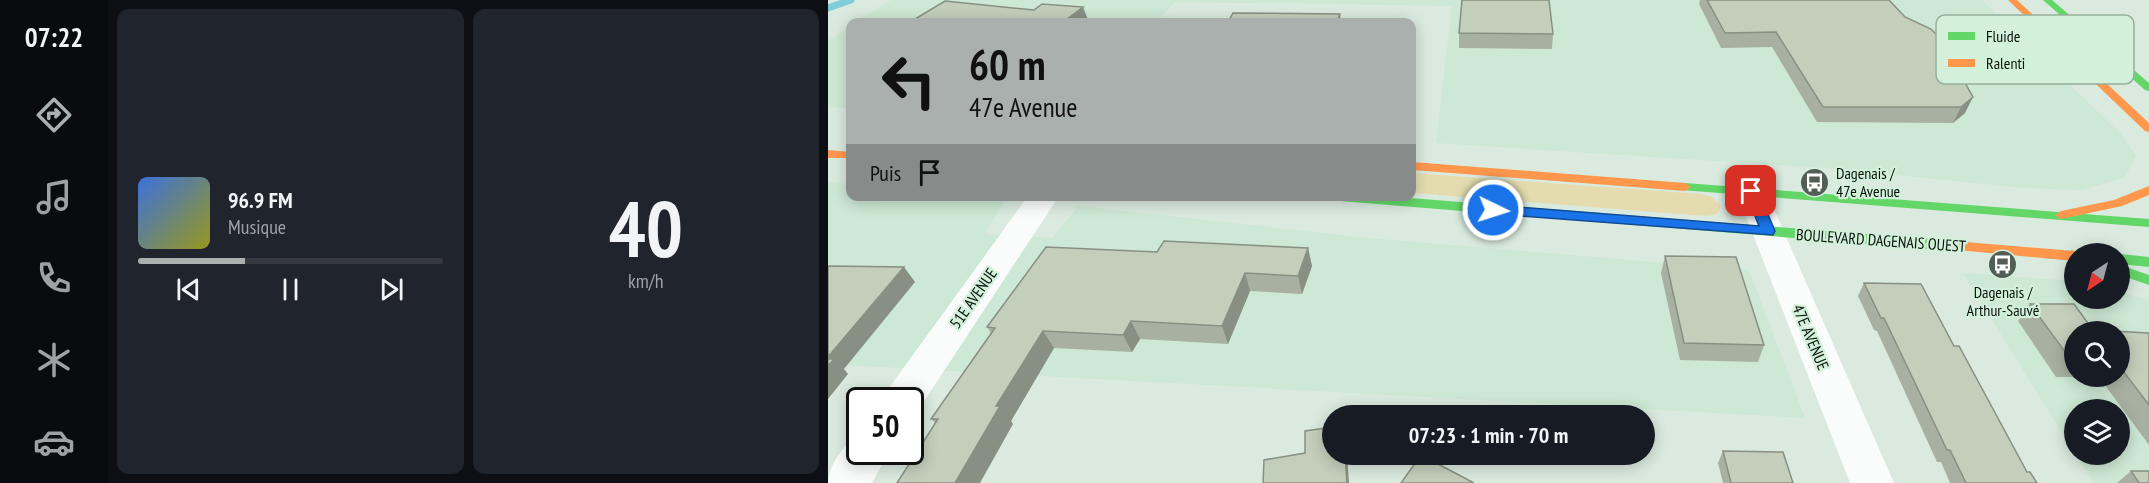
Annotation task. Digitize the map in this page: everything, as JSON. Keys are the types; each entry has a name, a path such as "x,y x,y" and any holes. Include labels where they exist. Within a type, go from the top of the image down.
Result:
{"main road":[{"path":"2012,0 2028,15"},
{"path":"2047,0 2064,15"},
{"path":"2134,75 2149,88"},
{"path":"2101,84 2149,129"},
{"path":"828,154 846,155"},
{"path":"1416,166 2149,223"},
{"path":"2061,215 2117,203 2149,190"},
{"name":"BOULEVARD DAGENAIS OUEST","path":"1391,201 2064,255"},
{"path":"2130,260 2149,262"},
{"path":"2130,273 2149,280"}],"street":[{"name":"47E AVENUE","path":"1751,191 1872,483"},
{"name":"51E AVENUE","path":"912,387 1041,201"},
{"path":"846,483 859,465"}],"shaded area":[{"path":"891,0 1982,0 1998,15 1936,15 1936,84 2069,84 2121,134 2136,156 2125,177 2082,190 2024,188 1826,168 1436,143 1452,6 1175,2 1160,18 862,18"},
{"path":"846,29 846,108 828,107 828,41"},
{"path":"1416,173 1701,194 1712,197 1720,205 1720,210 1715,215 1416,193"},
{"path":"828,182 846,184 846,201 1004,201 985,234 1052,238 1079,206 1368,238 1749,270 1805,418 1655,410 1655,405 1570,405 828,364"},
{"path":"1963,273 2064,280 2064,309 2130,309 2130,295 2149,300 2149,483 2094,483 2082,465 2130,465 2130,399 2064,399 2064,436"}],"building":[{"path":"1462,0 1549,0 1553,34 1459,33"},
{"path":"1707,0 1889,0 1905,17 1931,29 1936,34 1936,84 1966,84 1973,97 1961,107 1823,107 1776,32 1725,33"},
{"path":"945,1 1034,10 1042,4 1083,7 1068,18 917,18"},
{"path":"1233,13 1340,14 1338,18 1230,18"},
{"path":"1164,241 1308,248 1298,276 1245,273 1222,326 1131,321 1123,335 1043,331 996,406 1000,406 955,483 897,483 909,465 924,465 924,441 938,419 931,419 995,328 987,327 1046,247 1157,252"},
{"path":"1665,256 1736,257 1764,345 1684,343"},
{"path":"828,266 904,267 828,357"},
{"path":"1864,283 1921,284 1954,346 1959,346 2027,472 2030,472 2037,483 1966,483 1950,450 1947,450 1884,318 1881,318"},
{"path":"2030,304 2064,304 2064,309 2078,309 2086,321 2064,321 2064,350"},
{"path":"2130,332 2149,333 2149,405 2130,380"},
{"path":"1322,428 1322,465 1346,465 1347,483 1263,483 1264,460 1305,453 1305,431"},
{"path":"1723,451 1783,452 1793,483 1731,483"},
{"path":"1414,465 1440,465 1474,483 1401,483"},
{"path":"2131,471 2149,471 2149,483 2139,483"}],"waterway":[{"path":"828,8 851,0"}],"traffic: fast":[{"path":"2047,0 2064,15"},
{"path":"2134,75 2149,88"},
{"path":"1685,187 2149,223"},
{"path":"1391,201 1941,245"},
{"path":"2130,260 2149,262"},
{"path":"2130,273 2149,280"}],"traffic: slow":[{"path":"2012,0 2028,15"},
{"path":"2101,84 2149,129"},
{"path":"828,154 846,155"},
{"path":"1416,166 1685,187"},
{"path":"2061,215 2117,203 2149,190"},
{"path":"1941,245 2064,255"}],"place":[{"name":"Dagenais / 47e Avenue","path":"1815,182"},
{"name":"Dagenais / Arthur-Sauvé","path":"2003,264"}],"route":[{"path":"1493,210 1768,231 1751,191"}]}
